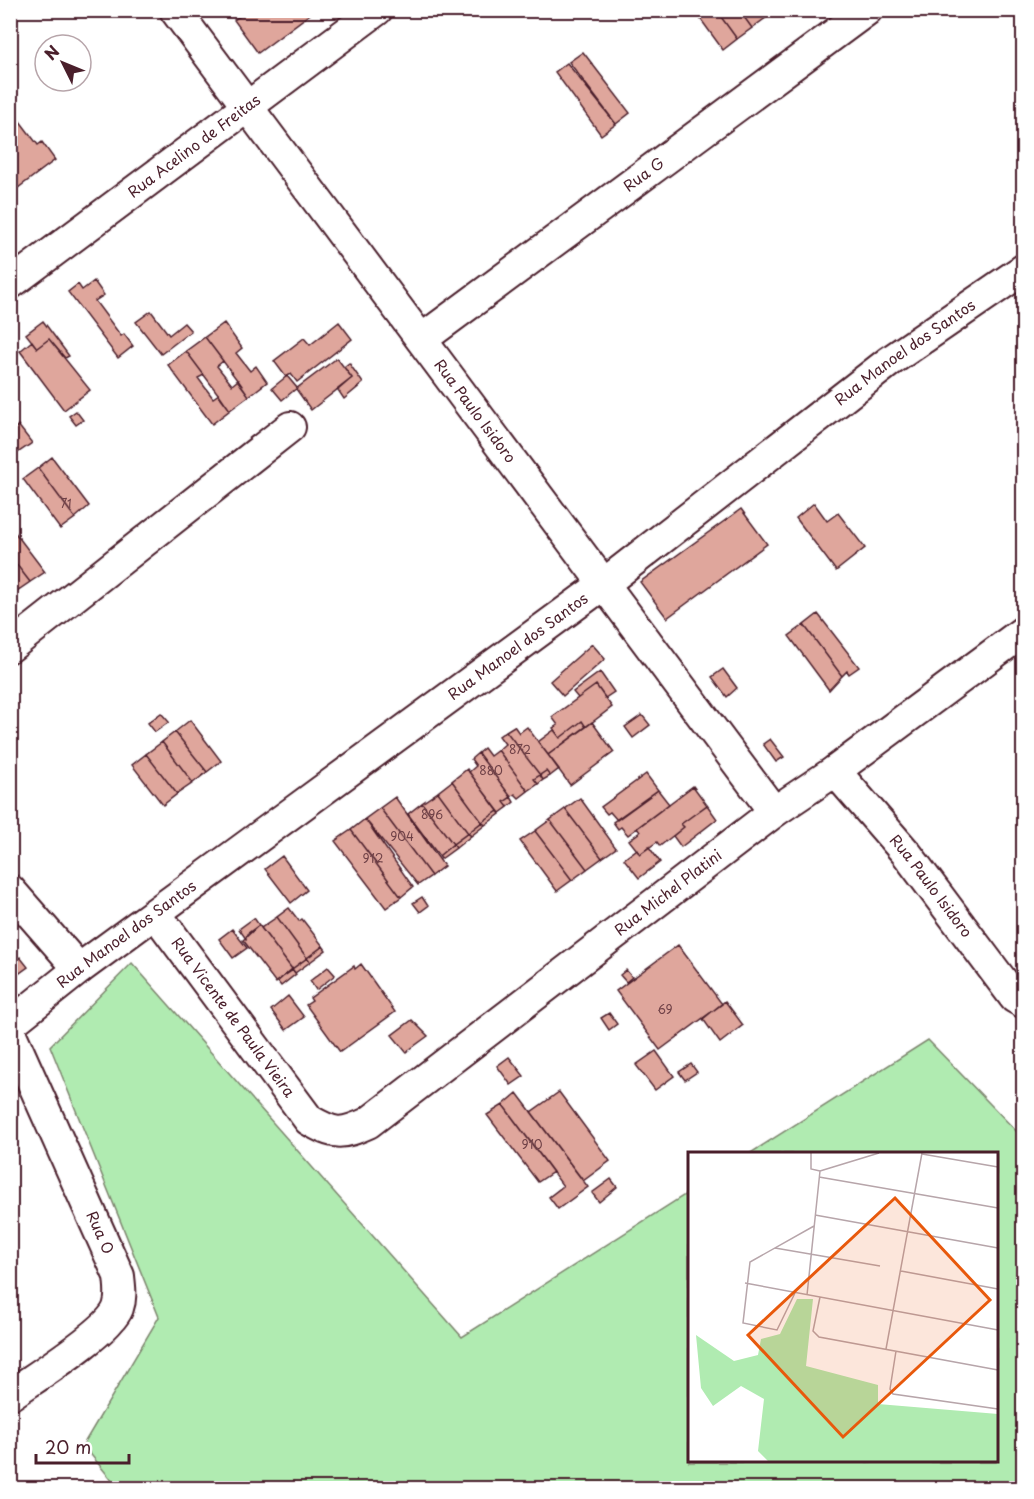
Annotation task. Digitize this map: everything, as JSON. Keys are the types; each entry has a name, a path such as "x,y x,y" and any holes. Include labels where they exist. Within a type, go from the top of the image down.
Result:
{"street":[{"name":"Rua Paulo Isidoro","path":"176,10 774,812"},
{"name":"Rua Acelino de Freitas","path":"10,284 376,10"},
{"name":"Rua G","path":"422,339 867,10"},
{"name":"Rua Manoel dos Santos","path":"10,1024 79,969 605,583 890,361 1023,269"},
{"path":"10,647 290,427"},
{"name":"Rua Michel Platini","path":"309,1120 327,1131 345,1133 368,1123 774,812 835,771 1023,631"},
{"name":"Rua Paulo Isidoro","path":"835,771 907,854 1015,998 1023,1003"},
{"path":"10,890 79,969"},
{"name":"Rua Vicente de Paula Vieira","path":"156,914 309,1120"},
{"name":"Rua O","path":"10,1032 119,1276 121,1294 118,1309 103,1328 10,1395"}],"green space":[{"path":"132,963 462,1337 688,1193 688,1463 998,1463 998,1152 752,1152 928,1040 1023,1138 1023,1488 118,1488 83,1445 159,1317 50,1046"}],"building":[{"path":"234,10 247,10 239,17"},
{"path":"247,10 314,11 258,53 234,20"},
{"path":"694,10 716,10 737,39 723,50"},
{"path":"716,10 739,10 752,28 737,39"},
{"path":"739,10 762,10 767,17 752,28"},
{"path":"762,10 775,10 767,17"},
{"path":"583,52 630,113 616,124 569,62"},
{"path":"567,63 616,124 601,135 555,72"},
{"path":"13,112 38,145 42,142 55,160 10,194 10,113"},
{"path":"94,281 104,295 95,301 121,336 124,334 133,346 118,358 68,292 78,284 82,290"},
{"path":"151,311 169,335 184,323 191,331 161,354 136,322"},
{"path":"43,321 69,356 65,358 49,339 37,348 26,334"},
{"path":"339,322 352,339 297,382 291,374 286,377 274,361 304,338 310,345"},
{"path":"224,323 242,348 236,353 250,371 256,366 267,382 249,396 205,337"},
{"path":"205,337 223,361 217,366 232,385 238,380 249,396 230,410 186,351"},
{"path":"49,339 90,390 64,410 20,351 32,341 37,348"},
{"path":"186,351 204,375 198,378 213,398 219,394 230,410 212,424 168,365"},
{"path":"337,358 352,378 311,410 296,389"},
{"path":"349,363 363,383 344,399 338,390 352,378 344,367"},
{"path":"287,376 297,388 282,400 272,388"},
{"path":"76,411 83,420 76,425 69,416"},
{"path":"10,421 16,428 18,425 32,443 10,458"},
{"path":"52,457 89,506 75,518 38,468"},
{"path":"38,468 75,518 60,529 23,479"},
{"path":"814,503 827,521 838,513 865,548 836,571 796,518"},
{"path":"741,509 767,544 667,618 640,582"},
{"path":"10,526 45,572 30,582 10,556"},
{"path":"10,556 30,582 14,593 10,587"},
{"path":"818,614 859,667 849,674 847,671 842,676 804,625"},
{"path":"804,625 842,676 829,690 789,636"},
{"path":"592,644 605,659 563,696 550,681"},
{"path":"723,669 737,688 727,697 712,677"},
{"path":"600,672 614,692 605,698 596,685 578,698 573,692"},
{"path":"596,685 612,707 586,727 582,721 560,738 553,728 558,725 552,717"},
{"path":"161,713 169,722 155,732 148,723"},
{"path":"642,715 650,725 633,738 625,727"},
{"path":"190,720 221,761 207,772 175,732"},
{"path":"582,721 586,727 548,755 538,742 554,730 560,738"},
{"path":"592,722 614,752 570,785 548,755"},
{"path":"514,726 519,733 527,727 559,769 550,776 546,771 540,775 506,731"},
{"path":"506,731 540,775 534,779 538,784 528,791 498,750 505,744 499,736"},
{"path":"175,732 207,772 193,783 162,742"},
{"path":"770,739 784,757 776,762 763,744"},
{"path":"162,742 193,783 177,794 146,754"},
{"path":"484,748 490,756 498,750 528,791 519,798 515,794 511,797 478,753"},
{"path":"478,753 511,797 504,802 508,807 500,813 469,772 476,766 471,759"},
{"path":"146,754 177,794 163,805 132,765"},
{"path":"467,769 498,811 482,822 452,781"},
{"path":"546,771 550,776 543,780 540,775"},
{"path":"646,774 658,790 617,820 610,812 607,814 601,807"},
{"path":"540,775 543,780 538,784 534,779"},
{"path":"452,781 482,822 468,833 438,792"},
{"path":"693,786 707,805 681,824 684,827 660,846 657,842 640,854 629,840 640,832 637,828"},
{"path":"658,790 669,804 628,835 621,827 618,829 613,822"},
{"path":"438,792 468,833 453,844 422,803"},
{"path":"395,797 444,866 431,876 380,808"},
{"path":"511,797 514,802 508,807 504,802"},
{"path":"580,798 616,848 602,858 565,809"},
{"path":"422,803 453,844 439,856 408,814"},
{"path":"707,805 717,819 681,847 673,836 684,827 681,824"},
{"path":"380,808 431,876 418,885 365,819"},
{"path":"565,809 602,858 587,869 550,820"},
{"path":"498,811 500,814 485,825 482,822"},
{"path":"365,819 413,887 401,897 351,830"},
{"path":"550,820 587,869 572,880 535,831"},
{"path":"482,822 485,825 471,836 468,833"},
{"path":"351,830 401,897 386,908 335,841"},
{"path":"535,831 572,880 557,891 520,841"},
{"path":"468,833 471,836 456,848 453,844"},
{"path":"453,844 456,848 441,859 439,856"},
{"path":"649,847 660,862 639,878 624,859 636,850 640,854"},
{"path":"282,856 307,890 291,903 265,869"},
{"path":"422,897 428,906 420,912 413,903"},
{"path":"289,908 299,921 302,919 323,946 307,958 277,917"},
{"path":"277,917 307,958 292,969 261,928"},
{"path":"254,918 259,925 247,934 246,939 239,929"},
{"path":"259,925 292,969 276,983 243,940"},
{"path":"232,929 247,948 233,958 219,939"},
{"path":"678,945 722,1004 660,1050 616,991"},
{"path":"323,946 326,950 310,962 307,958"},
{"path":"20,957 28,967 10,980 10,964"},
{"path":"307,958 310,962 295,973 292,969"},
{"path":"361,964 395,1012 340,1052 306,1005 312,1001 310,998 354,966 355,969"},
{"path":"328,967 335,975 316,990 310,981"},
{"path":"293,970 296,974 281,986 277,981"},
{"path":"626,970 632,977 626,982 620,975"},
{"path":"288,996 304,1017 286,1030 271,1010"},
{"path":"725,1001 743,1025 720,1043 703,1019"},
{"path":"609,1013 617,1024 609,1030 601,1018"},
{"path":"412,1020 428,1036 406,1052 392,1035"},
{"path":"656,1051 674,1076 655,1090 636,1065"},
{"path":"509,1057 524,1076 511,1085 497,1066"},
{"path":"691,1064 697,1072 685,1080 679,1072"},
{"path":"559,1092 610,1161 583,1181 531,1112"},
{"path":"517,1093 588,1187 558,1209 549,1197 563,1186 503,1105"},
{"path":"503,1105 553,1172 538,1182 487,1115"},
{"path":"611,1179 617,1187 599,1202 592,1193"}]}
